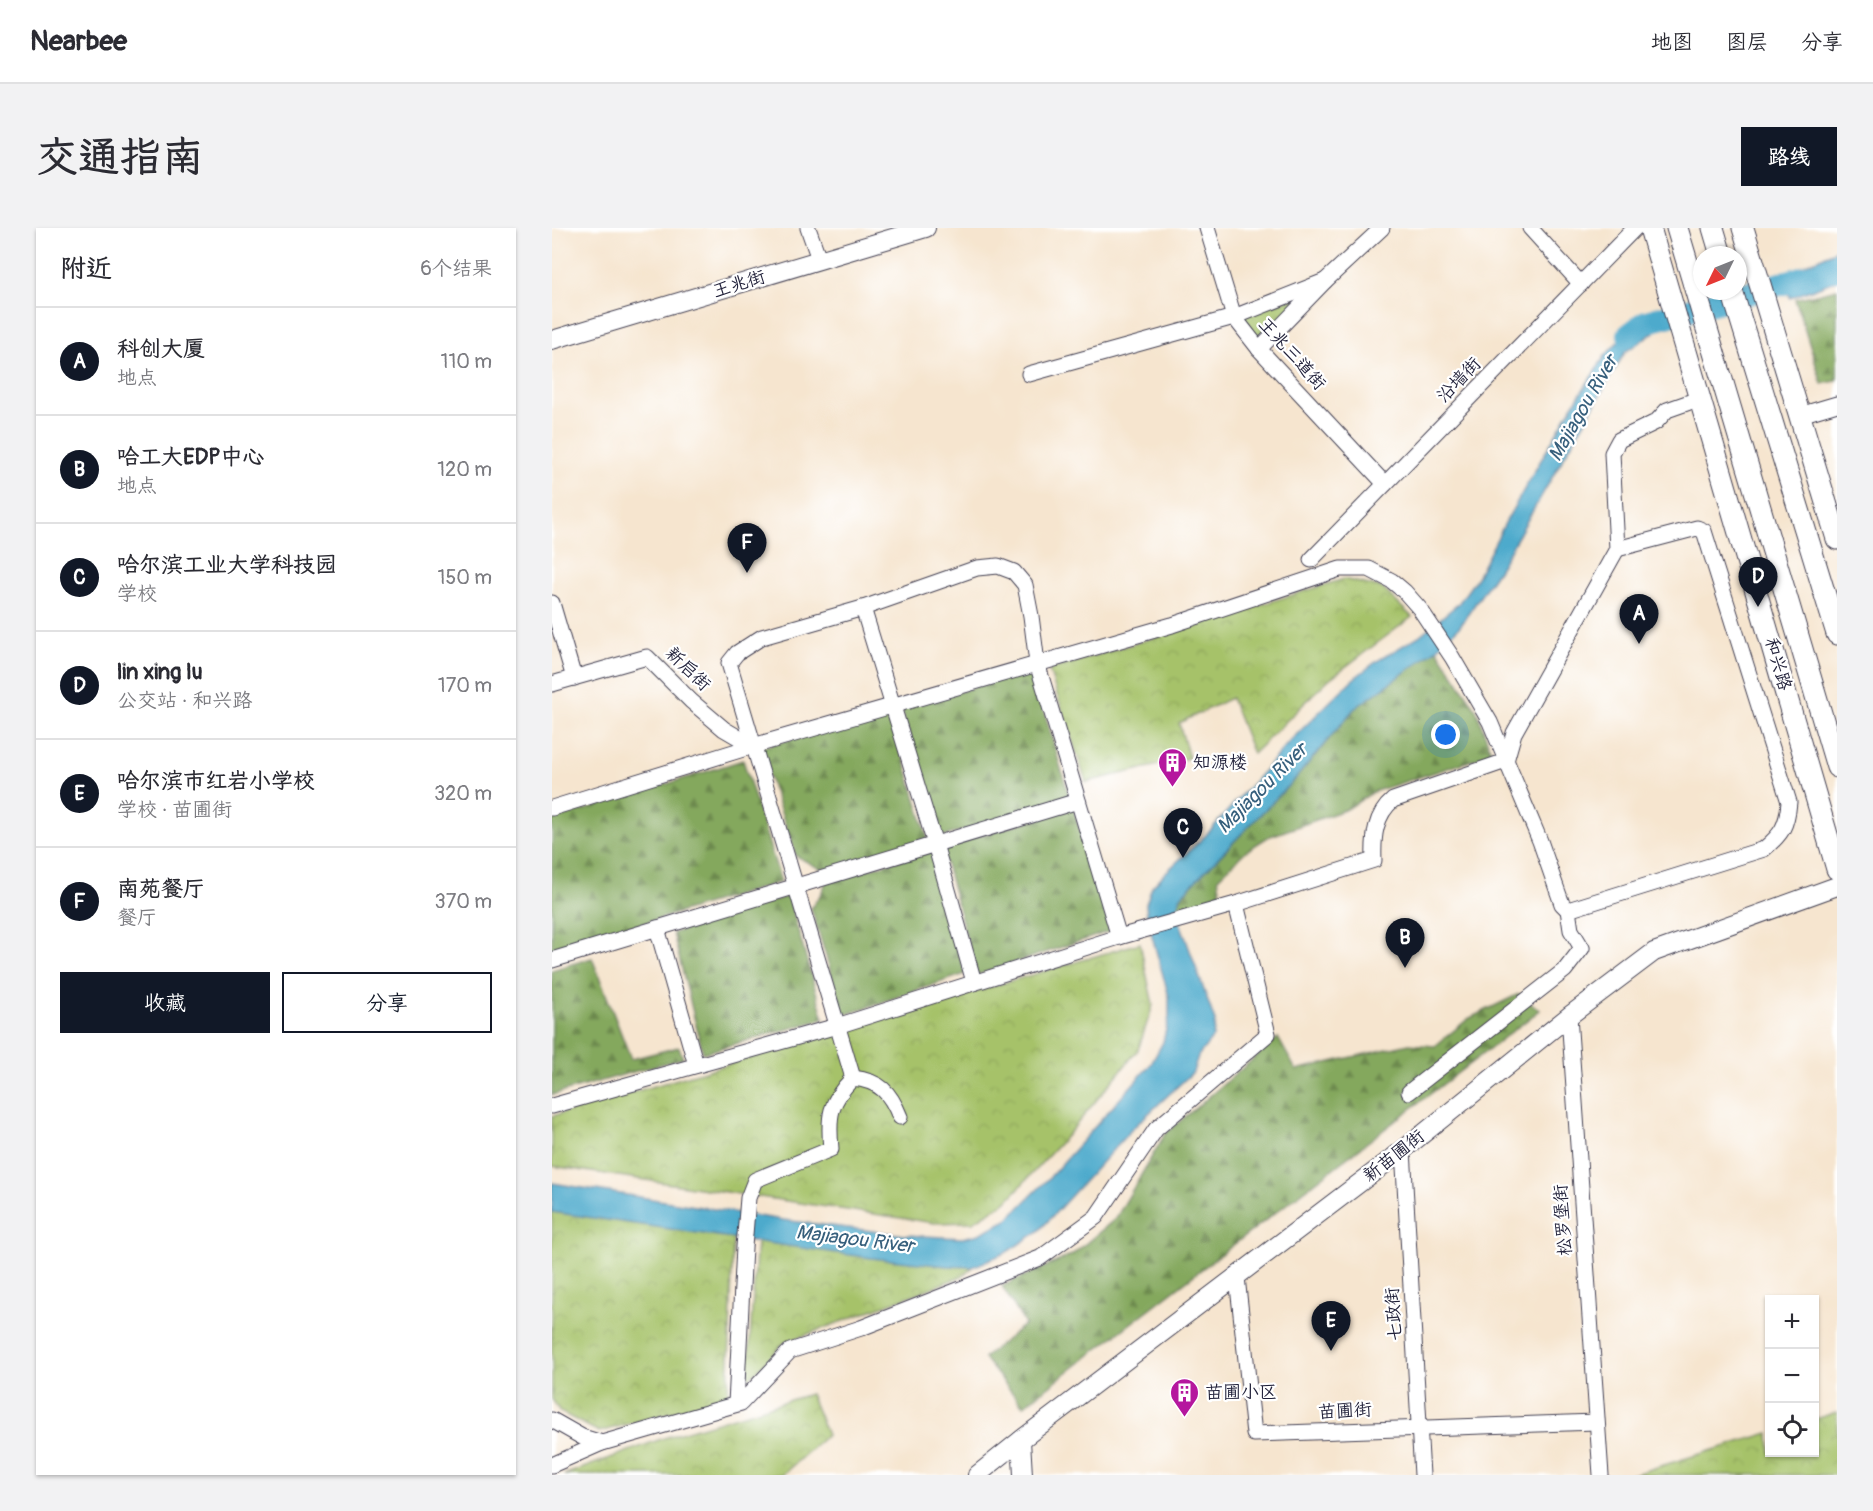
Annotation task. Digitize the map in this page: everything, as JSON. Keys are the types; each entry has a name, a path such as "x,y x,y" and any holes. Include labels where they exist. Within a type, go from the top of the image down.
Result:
{"highway":[{"name":"和兴路","path":"1650,228 1837,869"},
{"name":"和兴路","path":"1677,228 1837,767"},
{"path":"1713,228 1718,246"},
{"path":"1746,237 1837,539"},
{"path":"1735,300 1837,634"},
{"path":"1819,478 1824,592"}],"main road":[{"name":"王兆街","path":"552,340 926,228"},
{"name":"新苗圃街","path":"977,1475 1021,1447 1238,1281 1569,1022 1653,952 1837,886"},
{"name":"新苗圃街","path":"1569,1022 1654,962 1837,898"},
{"name":"新苗圃街","path":"995,1475 1021,1447"},
{"path":"1021,1447 1023,1475"}],"street":[{"path":"808,228 819,259"},
{"name":"王兆三道街","path":"1208,228 1234,317 1259,349 1385,484"},
{"path":"1259,349 1325,281 1382,228"},
{"path":"1530,228 1581,284"},
{"name":"沿墙街","path":"1311,560 1635,228"},
{"path":"1029,374 1234,317 1325,281"},
{"path":"1506,761 1514,733 1617,549 1612,453 1620,440 1656,422 1667,410 1701,398"},
{"path":"1800,415 1837,404"},
{"path":"1568,910 1764,849 1779,836 1787,819 1789,802 1704,531 1697,528 1617,549"},
{"path":"853,1078 729,663 736,653 762,637 863,608 977,568 998,566 1014,572 1025,585 1036,663 1119,937"},
{"path":"552,808 753,746 1172,625 1340,569 1369,569 1392,581 1420,609 1452,657 1490,722 1540,841 1562,904 1568,910 1571,930 1582,948 1565,970 1409,1092"},
{"path":"552,603 574,678"},
{"path":"863,608 935,844 974,982"},
{"name":"新启街","path":"552,684 647,657 691,701 724,729 753,746"},
{"path":"552,1106 837,1026 1374,860 1373,843 1378,821 1383,808 1393,800 1506,761"},
{"path":"552,960 1078,801"},
{"path":"552,1465 602,1443 741,1403 790,1351 861,1328 1040,1258 1096,1217 1156,1129 1268,1034 1236,904"},
{"path":"657,928 696,1065"},
{"name":"松罗堡街","path":"1569,1022 1601,1475"},
{"path":"736,1404 748,1198 755,1180 831,1149 830,1116 833,1102 853,1078 865,1079 883,1087 900,1117"},
{"name":"七政街","path":"1403,1153 1421,1427 1422,1475"},
{"name":"苗圃街","path":"1238,1281 1254,1434 1596,1422"},
{"path":"552,1420 582,1437 602,1443"}],"green space":[{"path":"1837,289 1837,381 1822,384 1795,299"},
{"path":"1308,293 1259,344 1234,317"},
{"path":"1344,579 1382,588 1412,617 1328,680 1253,754 1231,698 1179,723 1189,758 1086,782 1049,670"},
{"path":"1437,649 1476,709 1492,754 1373,792 1347,809 1268,837 1246,851 1218,878 1221,895 1178,916 1176,911 1181,896 1295,779 1354,709"},
{"path":"1032,670 1070,799 938,838 901,709"},
{"path":"890,712 928,839 824,871 796,856 759,748"},
{"path":"743,760 781,882 552,951 552,820"},
{"path":"1073,808 1111,931 977,975 941,847"},
{"path":"932,850 965,974 844,1015 811,908 826,882"},
{"path":"788,896 824,1019 703,1053 673,933"},
{"path":"1140,943 1153,1005 1138,1050 1071,1131 1007,1201 973,1222 934,1223 552,1166 552,1116"},
{"path":"592,958 631,1059 679,1047 683,1058 552,1095 552,970"},
{"path":"1519,994 1540,1010 1023,1406 984,1358 1025,1324 1002,1286 1072,1255 1116,1218 1165,1134 1278,1038 1296,1070 1409,1044 1435,1046 1468,1019"},
{"path":"552,1211 733,1238 728,1397 599,1432 560,1412 552,1399"},
{"path":"757,1241 947,1266 973,1267 963,1276 784,1343 747,1381"},
{"path":"810,1394 827,1435 782,1475 564,1475 664,1438"},
{"path":"1837,1412 1837,1475 1631,1475 1765,1434 1765,1457 1819,1457 1819,1418"}],"water":[{"path":"1837,250 1837,280 1790,298 1783,275"},
{"path":"1654,313 1659,329 1625,352 1499,569 1460,626 1437,649 1354,709 1295,779 1181,896 1176,911 1215,1021 1213,1037 1198,1056 1193,1072 1132,1129 1039,1231 1007,1252 973,1267 947,1266 871,1258 552,1212 552,1183 783,1220 905,1235 962,1238 979,1234 1007,1220 1050,1177 1151,1064 1163,1042 1169,1017 1169,997 1147,918 1146,904 1152,887 1206,835 1291,740 1352,680 1377,661 1419,636 1458,604 1476,579 1506,521 1568,413 1605,356 1625,334"}],"waterway":[{"name":"Majiagou River","path":"1629,335 1646,322 1837,268"}],"place":[{"name":"南苑餐厅","path":"747,573"},
{"name":"lin xing lu","path":"1758,607"},
{"name":"科创大厦","path":"1639,644"},
{"name":"知源楼","path":"1172,788"},
{"name":"哈尔滨工业大学科技园","path":"1183,858"},
{"name":"哈工大EDP中心","path":"1405,968"},
{"name":"哈尔滨市红岩小学校","path":"1331,1351"},
{"name":"苗圃小区","path":"1184,1418"}]}
